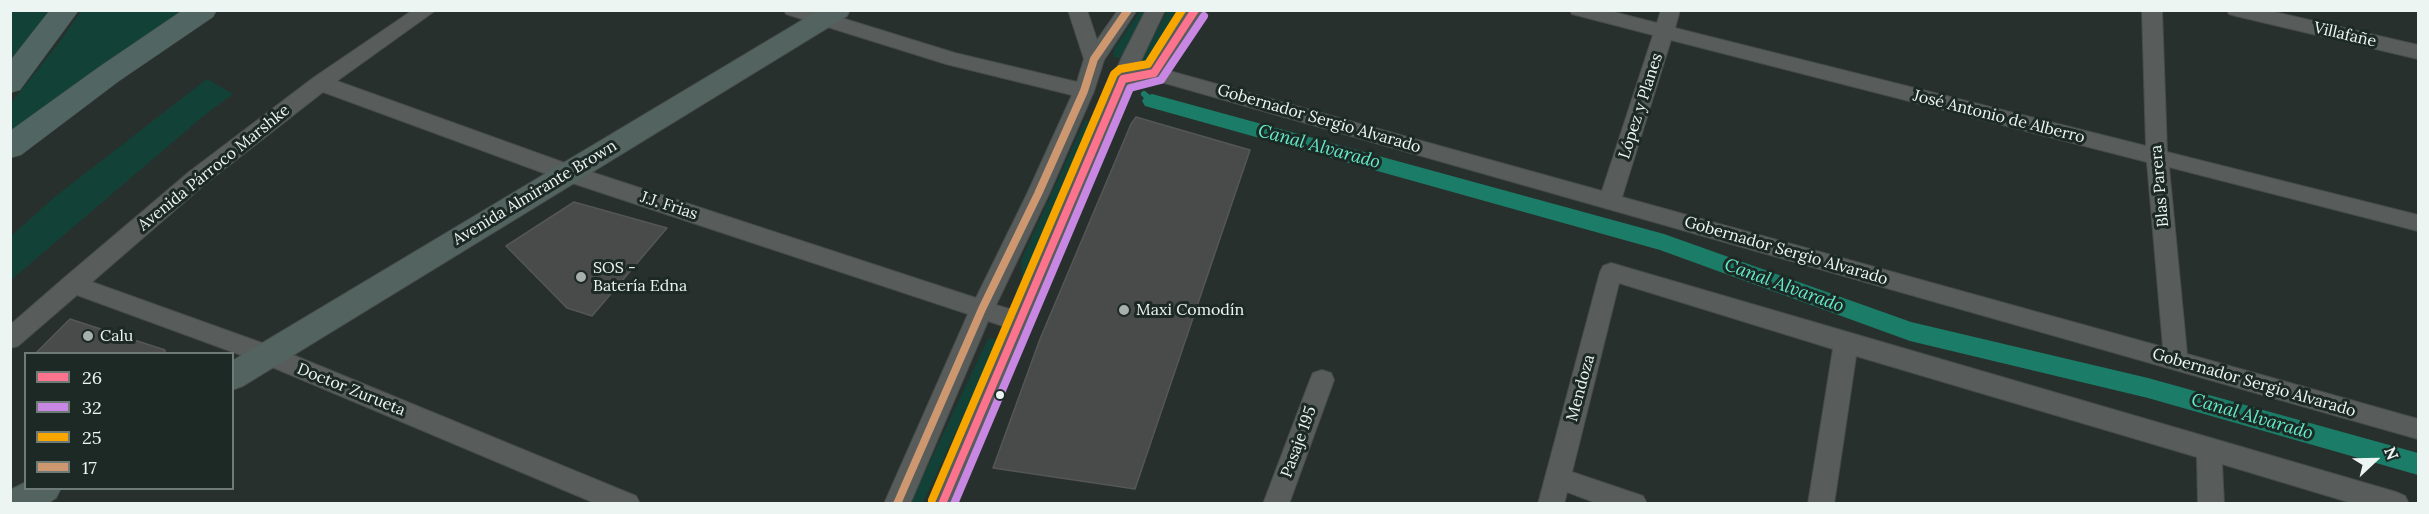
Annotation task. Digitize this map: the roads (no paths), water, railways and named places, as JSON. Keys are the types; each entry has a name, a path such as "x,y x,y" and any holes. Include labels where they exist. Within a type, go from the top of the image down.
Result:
{"highway":[{"path":"10,83 65,10"},
{"path":"10,147 109,74 203,10"}],"main road":[{"name":"Avenida Almirante Brown","path":"234,376 831,15"},
{"path":"16,504 43,490"},
{"path":"36,504 56,490"}],"street":[{"name":"Avenida Párroco Marshke","path":"10,339 197,178 320,83 427,10"},
{"path":"793,10 831,15 953,59 1084,91"},
{"path":"1077,10 1094,58"},
{"path":"897,504 982,309 1038,194 1084,91 1094,58 1128,10"},
{"path":"942,504 1123,79 1156,10"},
{"path":"1123,79 1154,73 1195,10"},
{"name":"José Antonio de Alberro","path":"1579,10 2418,223"},
{"name":"López y Planes","path":"1610,201 1671,10"},
{"name":"Blas Parera","path":"2152,10 2157,157 2176,361"},
{"name":"Villafañe","path":"2236,10 2418,52"},
{"name":"Gobernador Sergio Alvarado","path":"1154,73 2418,429"},
{"name":"J.J. Frias","path":"320,83 568,173 1020,322"},
{"name":"Mendoza","path":"1551,504 1611,272 1846,344"},
{"name":"Doctor Zurueta","path":"72,284 268,355 627,504"},
{"path":"1821,504 1846,344 2396,504"},
{"name":"Pasaje 195","path":"1276,504 1322,380"},
{"path":"2209,448 2211,504"},
{"path":"1558,478 1634,504"}],"waterway":[{"path":"1144,94 1152,101"},
{"name":"Canal Alvarado","path":"1152,101 1664,243 1910,331 2148,388 2418,464"}],"place":[{"name":"SOS - Batería Edna","path":"581,277"},
{"name":"Maxi Comodín","path":"1124,310"},
{"name":"Calu","path":"88,336"}]}
